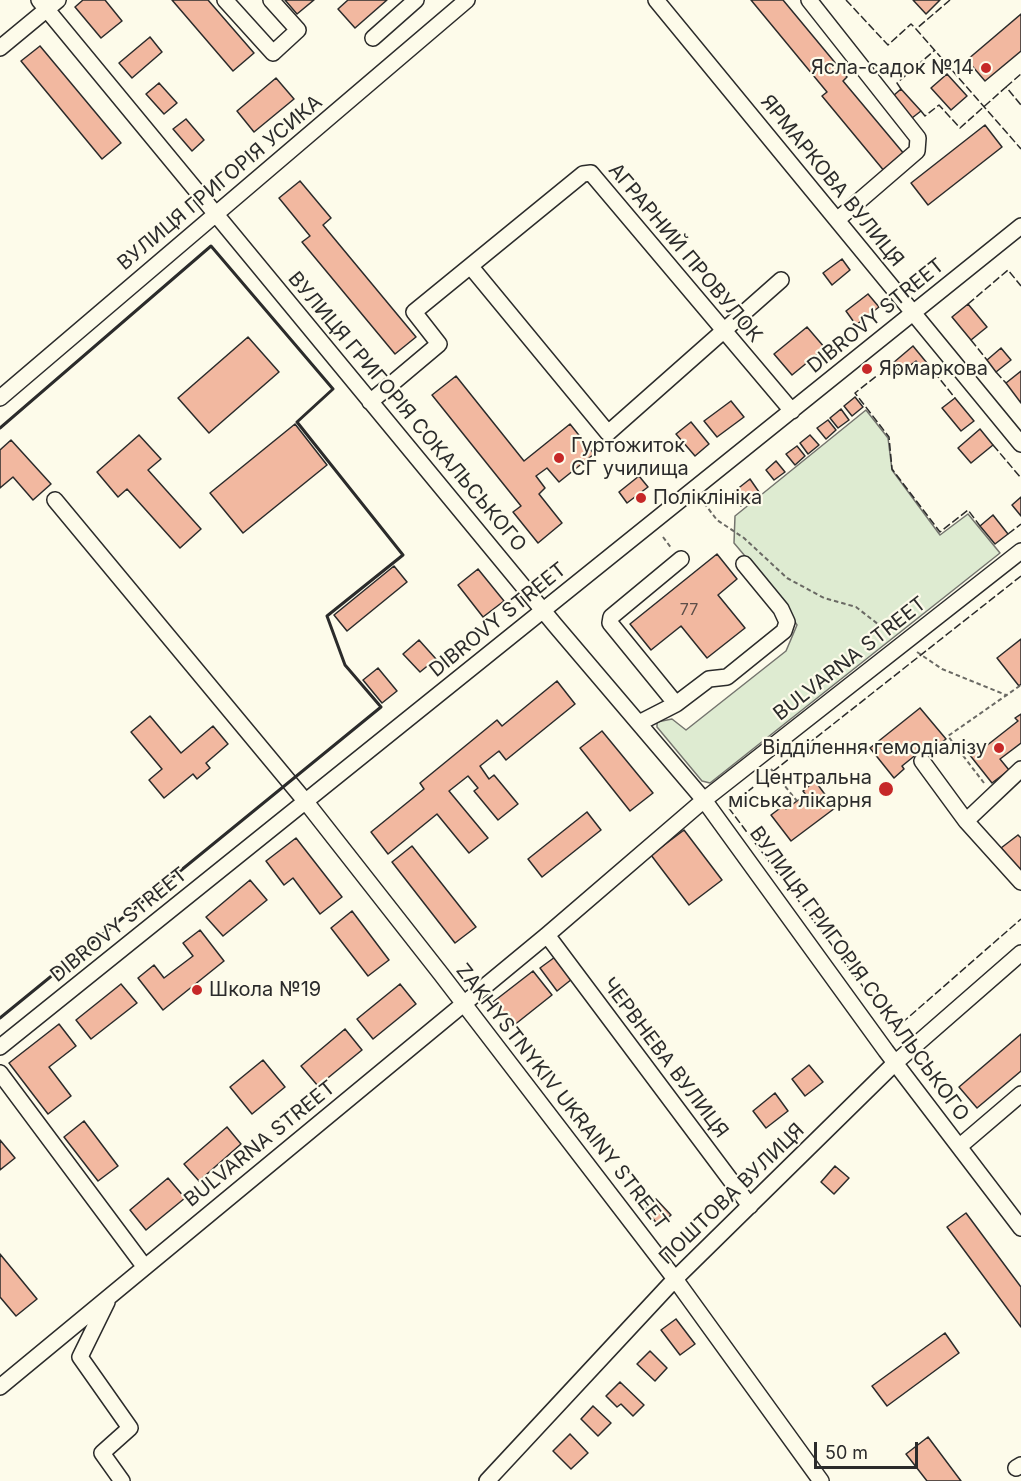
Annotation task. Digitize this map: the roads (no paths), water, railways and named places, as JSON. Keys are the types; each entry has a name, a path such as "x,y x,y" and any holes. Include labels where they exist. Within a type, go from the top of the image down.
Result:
{"street":[{"path":"225,0 273,53 298,30 271,0"},
{"path":"373,38 416,0"},
{"name":"ВУЛИЦЯ ГРИГОРІЯ УСИКА","path":"0,398 467,0"},
{"name":"ЯРМАРКОВА ВУЛИЦЯ","path":"656,0 1021,444"},
{"path":"809,0 918,138 917,151 837,220"},
{"path":"0,48 48,3"},
{"name":"ВУЛИЦЯ ГРИГОРІЯ СОКАЛЬСЬКОГО","path":"48,3 370,402 543,611 704,800 895,1064 1021,1228"},
{"name":"АГРАРНИЙ ПРОВУЛОК","path":"370,402 439,344 414,312 584,174 591,172 792,411"},
{"name":"DIBROVY STREET","path":"0,1047 1021,226"},
{"path":"471,267 608,433 781,280"},
{"name":"ZAKHYSTNYKIV UKRAINY STREET","path":"55,500 306,802 464,1004 675,1279 821,1481"},
{"name":"BULVARNA STREET","path":"0,1387 464,1004 704,800 1021,551"},
{"path":"676,704 610,623 610,617 681,559"},
{"path":"639,723 676,704 709,679 727,677 784,631 787,622 781,609 744,564"},
{"path":"922,761 966,820 1021,882"},
{"path":"966,820 1021,769"},
{"name":"ЧЕРВНЕВА ВУЛИЦЯ","path":"547,934 750,1206"},
{"name":"ПОШТОВА ВУЛИЦЯ","path":"487,1481 675,1279 895,1064 1021,953"},
{"path":"0,1073 144,1266"},
{"path":"960,1146 1021,1094"},
{"path":"110,1296 80,1357 130,1428 102,1453 122,1481"}],"place":[{"name":"Ясла-садок №14","path":"986,68"},
{"name":"Ярмаркова","path":"867,369"},
{"name":"Гуртожиток СГ училища","path":"559,458"},
{"name":"Поліклініка","path":"641,498"},
{"name":"Відділення гемодіалізу","path":"999,748"},
{"name":"Центральна міська лікарня","path":"886,789"},
{"name":"Школа №19","path":"197,990"}]}
